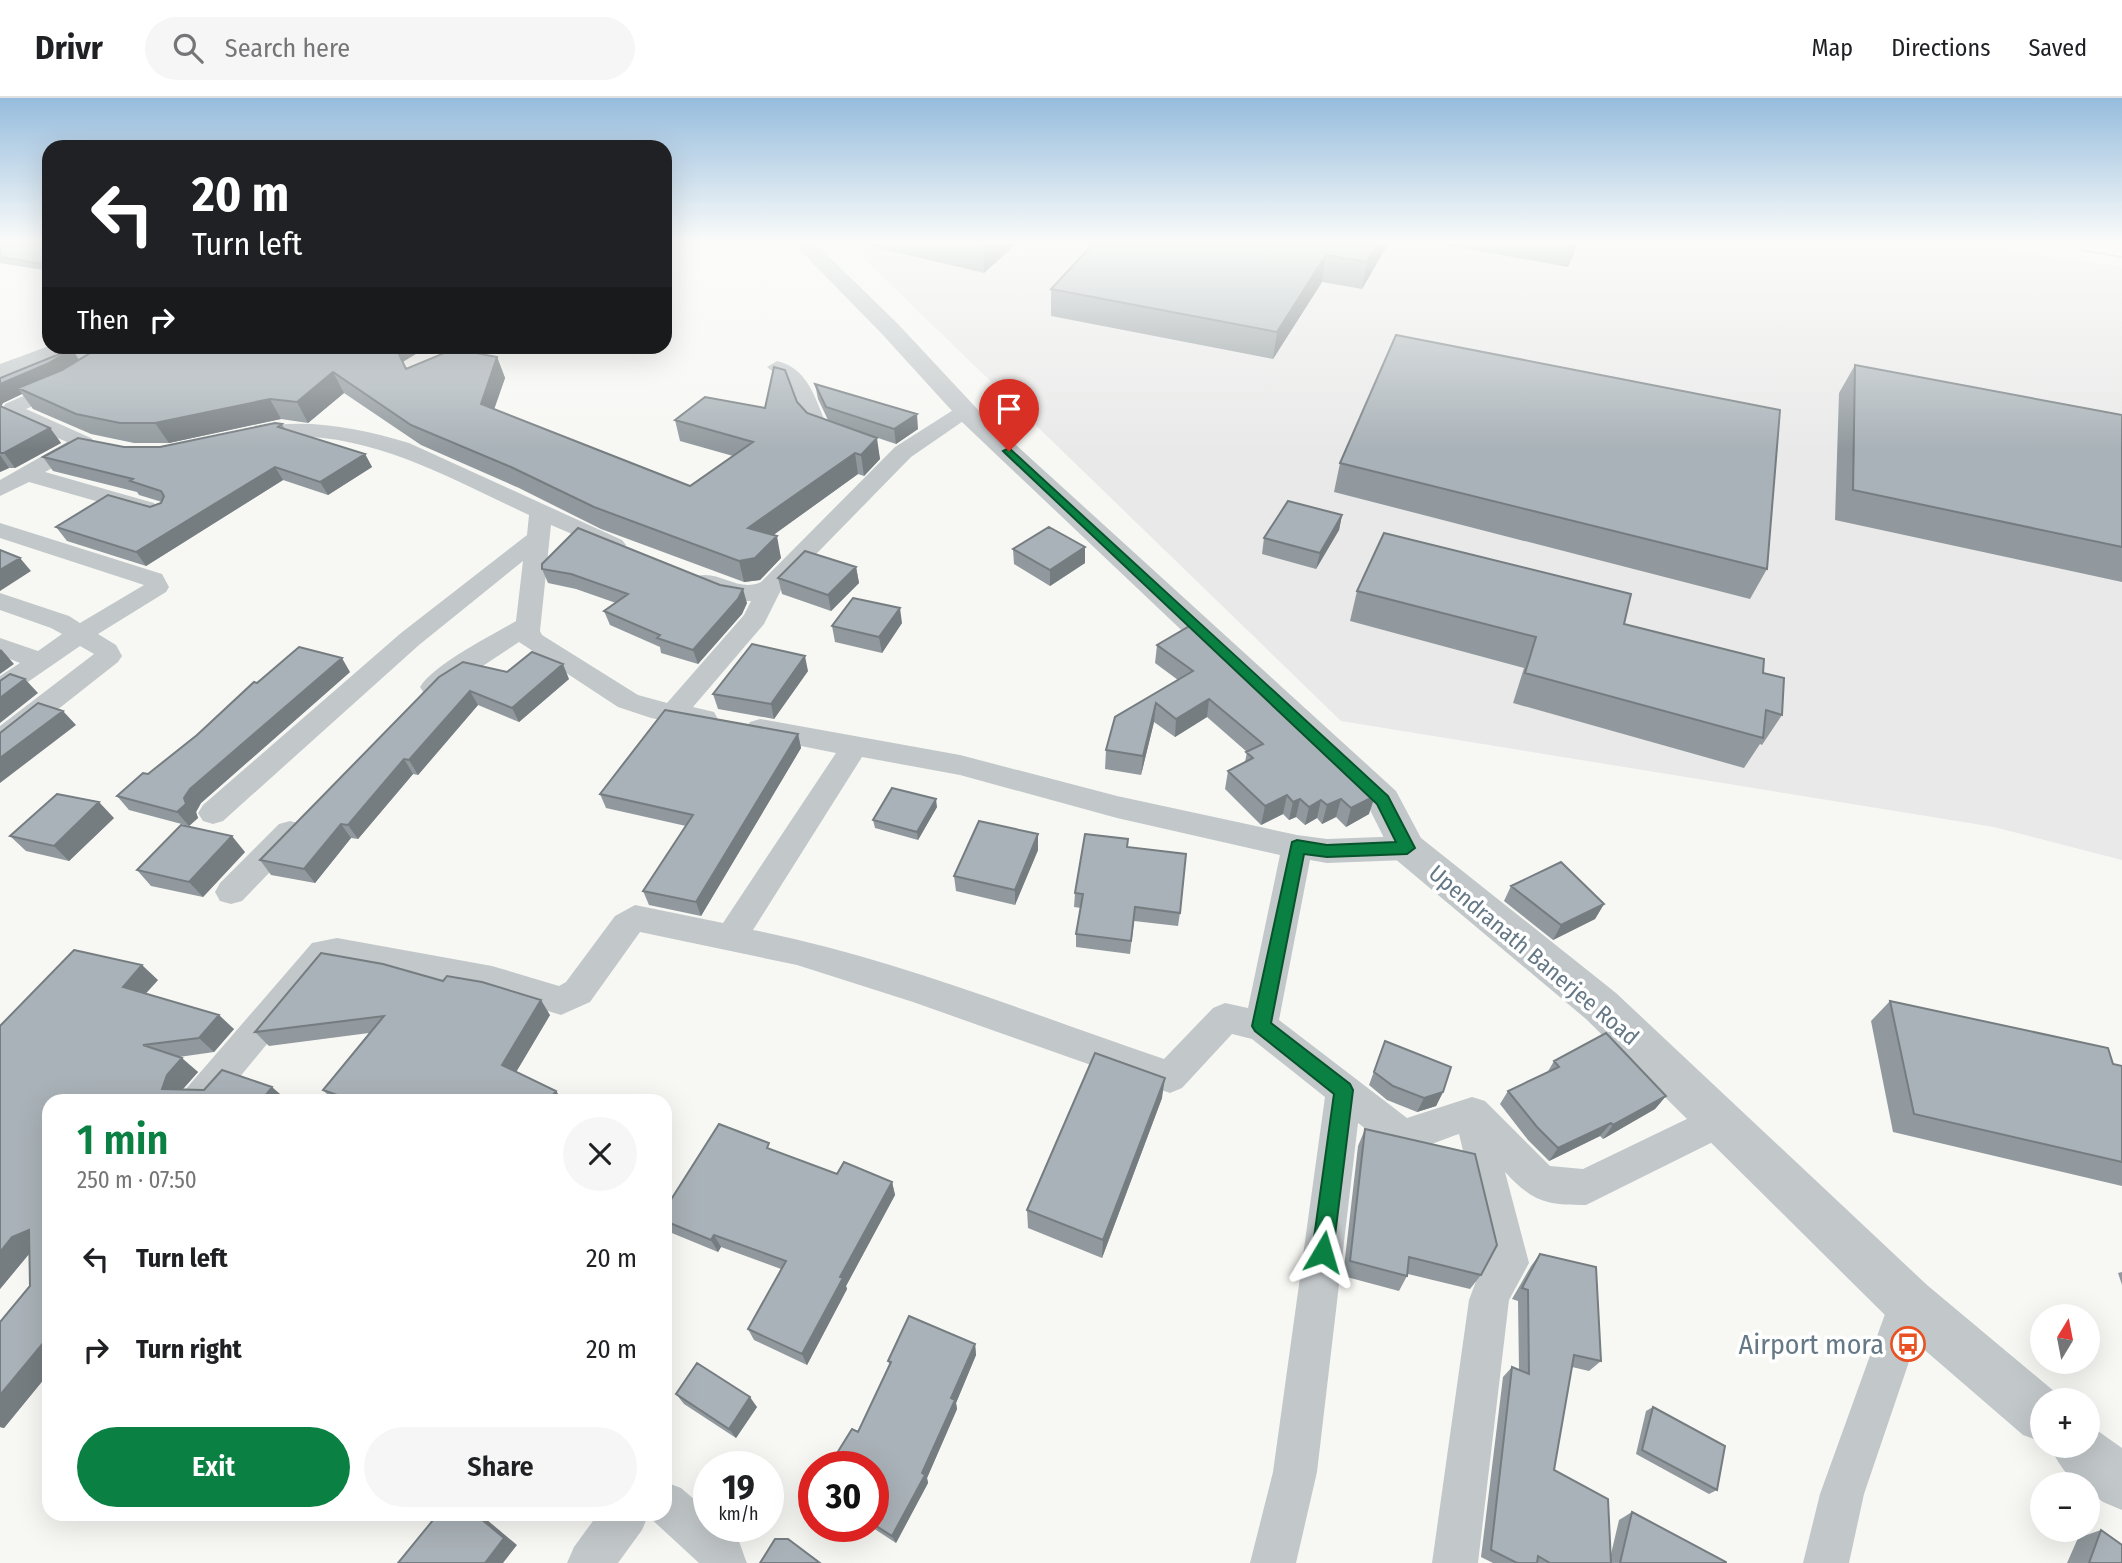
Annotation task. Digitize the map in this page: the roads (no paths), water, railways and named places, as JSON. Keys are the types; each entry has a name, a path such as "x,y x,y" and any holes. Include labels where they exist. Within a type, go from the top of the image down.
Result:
{"street":[{"name":"Upendranath Banerjee Road","path":"873,312 965,411 1383,800 1407,848 1601,1006 1909,1303 2030,1406"},
{"path":"0,371 44,354"},
{"path":"0,489 93,443 12,411 12,408 67,384 121,354"},
{"path":"777,368 800,385 813,422 820,428 900,456"},
{"path":"682,572 734,592 760,593 916,441 965,411"},
{"path":"230,439 282,428 379,440 401,448 539,526 631,551"},
{"path":"27,474 160,512"},
{"path":"539,526 527,625 531,640 613,694 651,709 960,765 1117,807 1297,847 1327,851 1407,848"},
{"path":"213,813 539,526"},
{"path":"0,530 153,579 157,587 80,634 0,689"},
{"path":"673,713 755,618 770,586"},
{"path":"0,601 48,617 107,651 109,656 0,740"},
{"path":"417,704 452,672 527,625"},
{"path":"0,646 41,661"},
{"path":"732,937 855,746"},
{"path":"231,892 309,813"},
{"path":"1261,1026 1297,847"},
{"path":"204,1094 316,958 329,950 492,980 561,1001 578,992 630,920 642,918 797,952 914,988 1170,1077 1225,1018 1261,1026 1403,1136 1472,1113"},
{"path":"1273,1563 1295,1472 1344,1090"},
{"path":"1472,1113 1540,1182 1562,1187 1586,1187 1720,1120"},
{"path":"1455,1563 1489,1300 1491,1289 1504,1275 1509,1264 1472,1113"},
{"path":"1826,1563 1842,1494 1909,1303"},
{"path":"2092,1458 2122,1483"},
{"path":"672,1510 718,1549 724,1563"},
{"path":"590,1563 621,1521"}],"waterway":[{"path":"0,393 87,354"}],"place":[{"name":"Airport mora","path":"1908,1344"}]}
